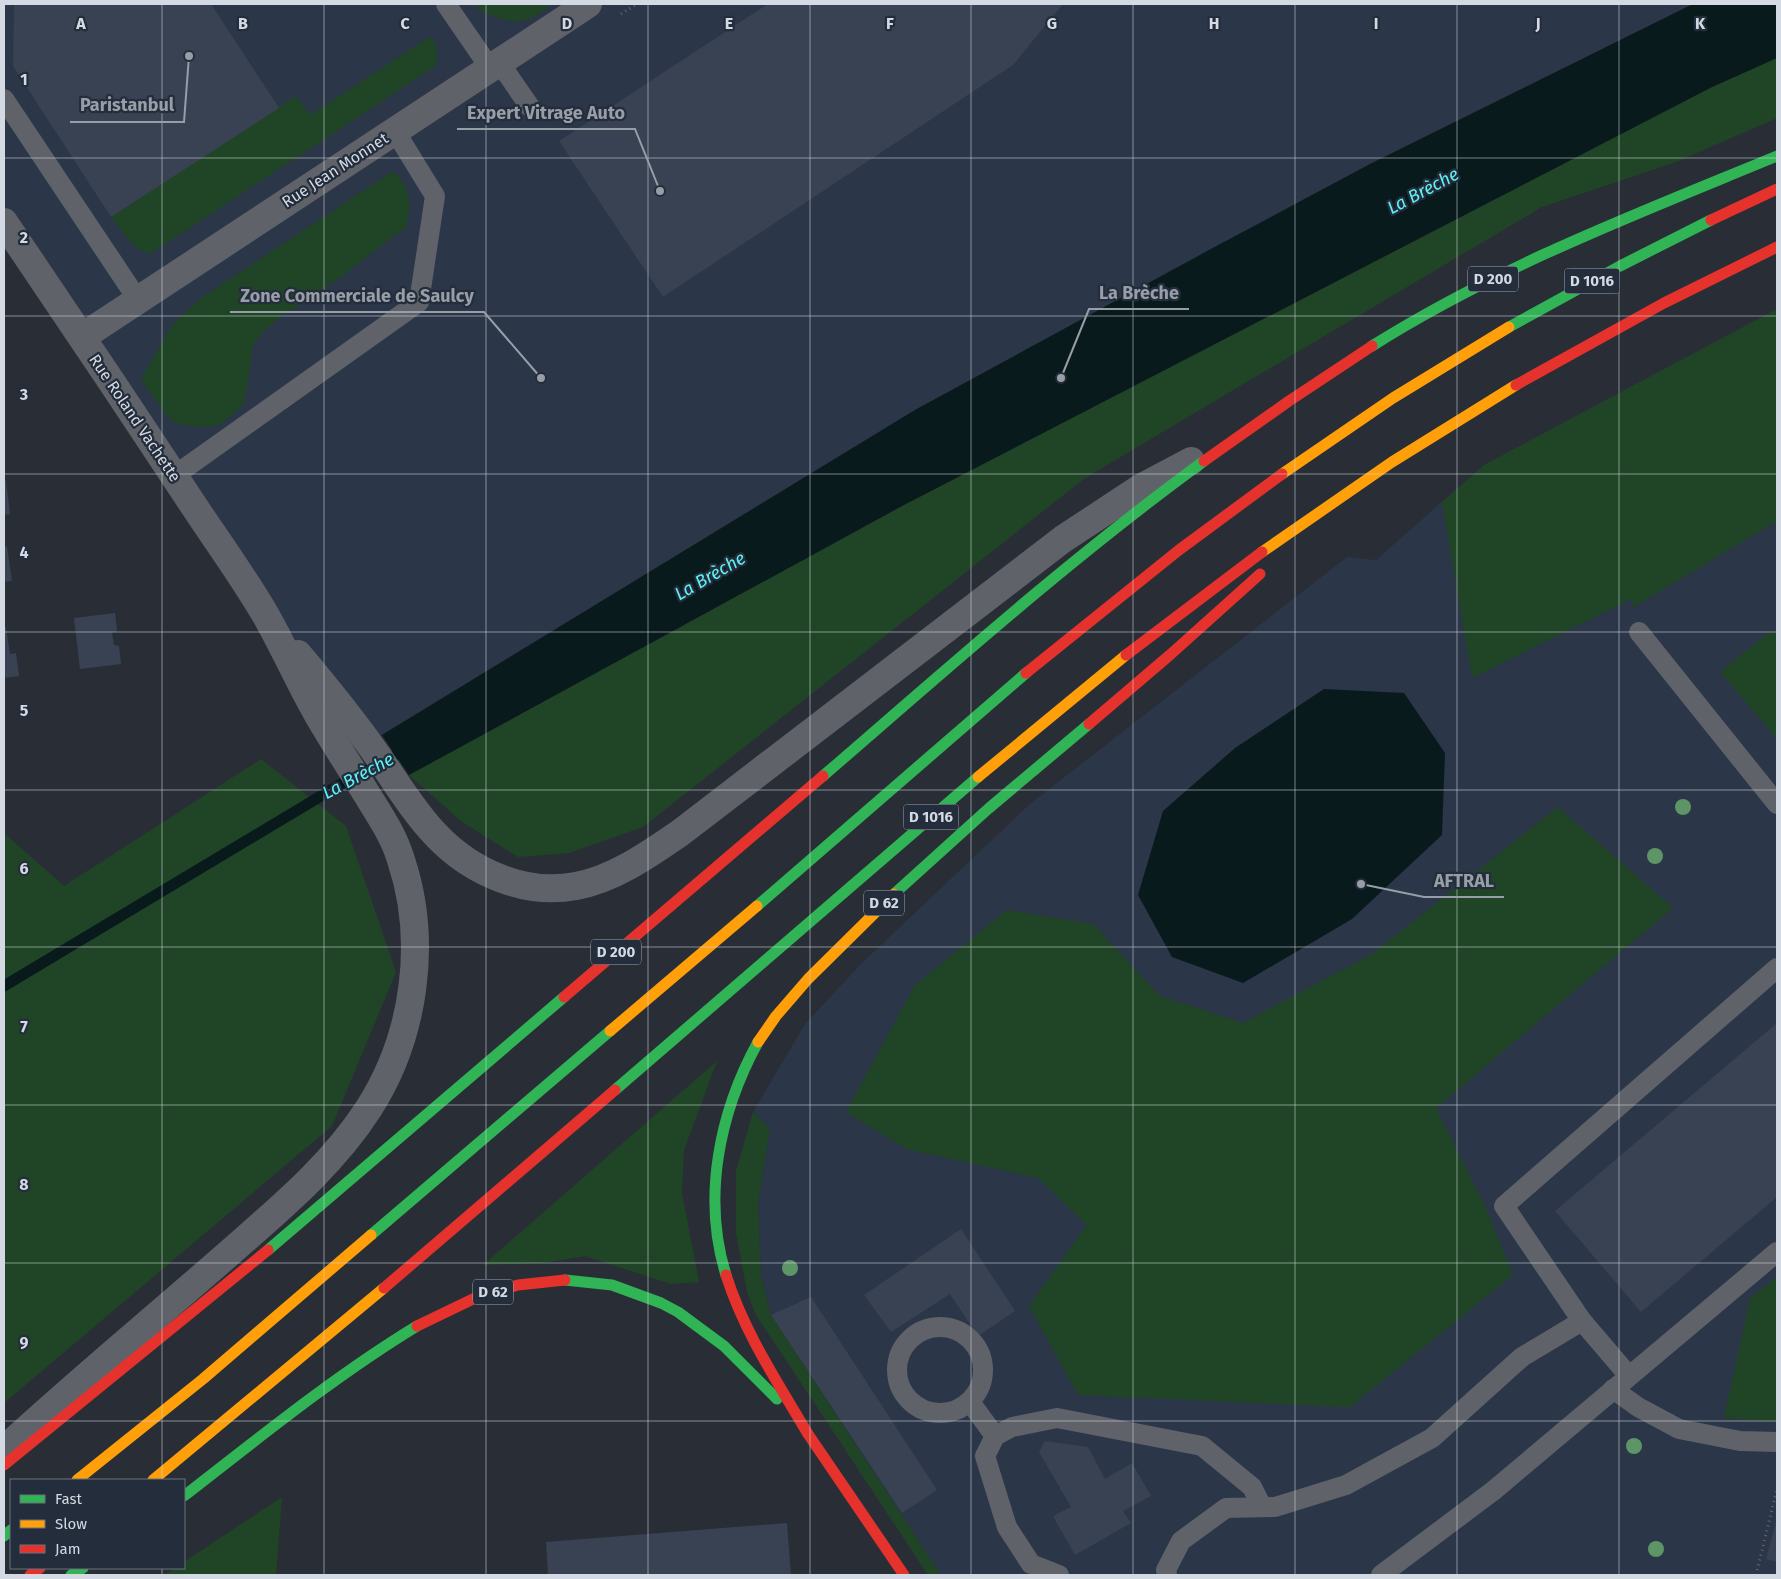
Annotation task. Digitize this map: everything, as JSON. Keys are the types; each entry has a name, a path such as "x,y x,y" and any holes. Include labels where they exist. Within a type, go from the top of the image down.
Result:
{"main road":[{"name":"D 200","path":"4,1465 306,1218 1064,569 1104,536 1230,442 1364,351 1474,288 1577,240 1777,156"},
{"name":"D 1016","path":"78,1479 290,1306 1060,645 1233,509 1352,425 1478,346 1650,250 1777,189"},
{"name":"D 1016","path":"154,1479 422,1256 872,867 1036,729 1218,586 1339,498 1458,420 1524,380 1655,307 1777,247"},
{"path":"1284,551 1339,498"},
{"name":"D 62","path":"904,1575 808,1434 768,1364 727,1281 716,1233 716,1180 725,1129 743,1072 759,1040 778,1014 799,989 884,903 990,808 1134,686 1270,564"},
{"name":"D 62","path":"185,1495 323,1390 409,1329 475,1297 506,1287 535,1281 564,1279 594,1281 633,1291 662,1303 687,1318 729,1351 756,1377 808,1434"}],"street":[{"name":"Rue Jean Monnet","path":"82,337 588,4"},
{"name":"Rue Roland Vachette","path":"4,222 265,614 326,687 341,729"},
{"path":"341,729 404,793 436,835 474,865 495,876 539,888 560,889 598,880 652,852 680,833 1063,539 1142,487 1230,442"},
{"path":"4,1450 100,1364 256,1230 303,1186 343,1143 370,1107 394,1060 403,1036 413,979 414,952 411,902 396,847 341,729"}],"lane":[{"path":"446,4 530,107"},
{"path":"4,99 138,300"},
{"path":"174,476 419,302 436,196 395,131"},
{"path":"1639,632 1777,804"},
{"path":"1630,1376 1582,1321 1504,1206 1777,968"},
{"path":"1381,1575 1493,1491 1777,1252"},
{"path":"1166,1575 1166,1570 1181,1541 1226,1508 1275,1507 1346,1485 1432,1438 1522,1357 1582,1321"},
{"path":"944,1326 958,1330 970,1337 979,1349 984,1362 984,1377 979,1391 970,1402 958,1410 944,1414 930,1413 916,1406 906,1397 899,1384 897,1370 899,1356 906,1343 930,1327 944,1326"},
{"path":"1613,1389 1638,1407 1679,1429 1740,1441 1777,1442"},
{"path":"970,1402 995,1436"},
{"path":"1059,1575 1031,1564 1007,1527 984,1456 995,1436 1012,1427 1057,1418 1202,1446 1252,1487 1262,1507"}],"path":[{"path":"1756,1575 1777,1489"}],"shaded area":[{"path":"4,4 1693,4 1370,164 915,410 368,743 265,614 4,222"},
{"path":"1777,309 1777,1575 941,1575 771,1315 761,1276 758,1204 770,1128 753,1112 805,1024 861,964 1030,804 1347,557 1376,560 1484,465"}],"green space":[{"path":"481,4 553,4 526,20 511,21 503,20 475,7"},
{"path":"431,36 436,45 437,65 150,254 133,244 111,217 296,96 310,115"},
{"path":"1777,58 1777,118 1676,162 1542,207 1085,478 643,827 569,853 518,857 461,821 409,775 902,506 1712,87"},
{"path":"393,171 399,177 408,196 407,226 338,279 279,318 264,331 253,345 247,389 242,407 218,426 195,427 175,423 166,415 141,379 172,325 200,299"},
{"path":"1777,309 1777,521 1632,608 1633,598 1472,678 1442,502 1484,465"},
{"path":"1772,630 1777,636 1777,739 1720,672"},
{"path":"261,759 346,826 396,972 332,1126 4,1403 4,833 64,886"},
{"path":"1558,807 1673,908 1436,1108 1484,1204 1513,1275 1350,1407 1078,1395 1029,1306 1087,1225 1038,1178 906,1149 846,1112 915,985 1007,910 1093,924 1160,996 1243,1023 1372,954"},
{"path":"717,1061 684,1150 682,1193 699,1282 671,1284 585,1256 543,1263 483,1265"},
{"path":"753,1112 770,1128 758,1204 761,1276 771,1315 941,1575 928,1575 756,1315 747,1292 736,1233 736,1171"},
{"path":"1777,1277 1777,1422 1724,1418 1750,1298"},
{"path":"282,1497 276,1575 164,1575 173,1569 185,1569 185,1561"}],"water":[{"name":"La Brèche","path":"1693,4 1777,4 1777,58 1712,87 902,506 409,775 382,735 915,410 1370,164"},
{"path":"1324,689 1404,693 1445,753 1442,835 1352,919 1243,983 1172,957 1138,895 1163,811 1235,748"}],"building":[{"path":"14,4 211,4 279,108 111,217 13,66"},
{"path":"768,4 1063,4 1013,65 663,297 559,141"},
{"path":"4,480 6,480 10,514 4,515"},
{"path":"7,546 12,581 4,582 4,547"},
{"path":"115,613 117,631 112,633 114,645 119,646 121,664 80,669 74,618"},
{"path":"4,627 6,627 10,654 16,653 19,676 4,678"},
{"path":"1777,1023 1777,1197 1641,1312 1555,1211"},
{"path":"961,1229 1015,1311 978,1336 950,1294 891,1332 864,1295"},
{"path":"811,1297 937,1490 902,1513 771,1315"},
{"path":"1045,1441 1088,1447 1105,1479 1132,1463 1151,1496 1123,1511 1131,1523 1075,1555 1053,1516 1071,1507 1039,1452"},
{"path":"1777,1518 1777,1562 1766,1559"},
{"path":"787,1523 791,1575 548,1575 546,1542"}],"waterway":[{"name":"La Brèche","path":"4,986 346,781 409,748"}],"traffic: fast":[{"path":"1372,346 1420,317 1469,291 1570,242 1777,156"},
{"path":"1509,327 1620,266 1711,220"},
{"path":"823,776 963,654 1058,575 1204,461"},
{"path":"757,906 1026,673"},
{"path":"894,894 988,809 1089,724"},
{"path":"615,1090 978,777"},
{"path":"268,1250 564,997"},
{"path":"371,1235 610,1031"},
{"path":"726,1275 719,1246 715,1216 718,1156 733,1098 744,1069 758,1042"},
{"path":"565,1280 612,1285 661,1303 678,1312 724,1346 777,1399"},
{"path":"185,1495 327,1386 417,1326"},
{"path":"4,1536 10,1531"},
{"path":"71,1575 81,1569"}],"traffic: slow":[{"path":"1282,474 1393,398 1509,327"},
{"path":"1262,552 1392,462 1516,385"},
{"path":"978,777 1126,655"},
{"path":"758,1042 776,1016 808,979 894,894"},
{"path":"610,1031 757,906"},
{"path":"78,1479 203,1379 371,1235"},
{"path":"154,1479 384,1288"}],"traffic: jam":[{"path":"1711,220 1777,189"},
{"path":"1516,385 1664,303 1777,247"},
{"path":"1204,461 1372,346"},
{"path":"1026,673 1179,550 1282,474"},
{"path":"1126,655 1262,552"},
{"path":"1089,724 1260,574"},
{"path":"564,997 823,776"},
{"path":"384,1288 615,1090"},
{"path":"4,1465 268,1250"},
{"path":"726,1275 733,1296 752,1337 808,1434"},
{"path":"417,1326 473,1299 518,1285 565,1280"},
{"path":"808,1434 904,1575"},
{"path":"30,1575 39,1569"}],"place":[{"name":"Paristanbul","path":"189,56"},
{"name":"Expert Vitrage Auto","path":"660,191"},
{"name":"Zone Commerciale de Saulcy","path":"541,378"},
{"name":"La Brèche","path":"1061,378"},
{"name":"AFTRAL","path":"1361,884"}]}
